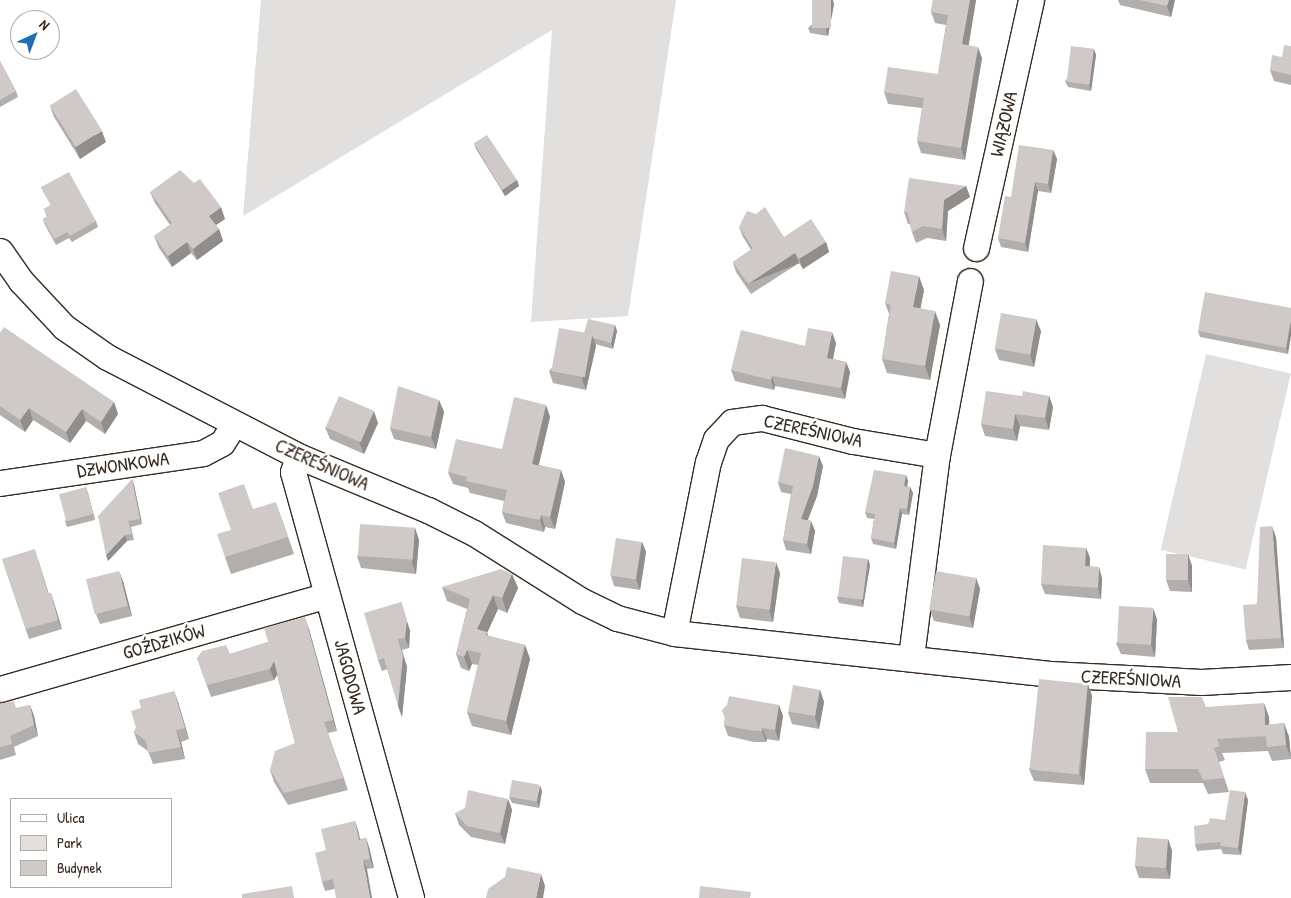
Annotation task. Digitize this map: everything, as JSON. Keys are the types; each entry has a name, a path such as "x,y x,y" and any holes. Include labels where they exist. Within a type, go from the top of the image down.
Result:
{"street":[{"name":"WIĄZOWA","path":"976,248 1031,0"},
{"name":"CZEREŚNIOWA","path":"0,251 21,281 64,327 107,357 298,456 428,510 474,532 582,601 608,614 674,633 795,648 911,657 1050,674 1143,681 1201,682 1291,677"},
{"path":"911,657 937,454 970,281"},
{"name":"CZEREŚNIOWA","path":"674,633 708,462 716,439 732,422 762,418 853,441 937,454"},
{"name":"DZWONKOWA","path":"0,483 203,453 222,443 234,424"},
{"name":"JAGODOWA","path":"298,456 293,472 411,898"},
{"name":"GOŹDZIKÓW","path":"0,689 327,595"}],"green space":[{"path":"261,0 676,0 628,316 531,322 552,30 243,216"},
{"path":"1206,354 1291,374 1246,569 1161,550"}],"building":[{"path":"812,0 831,0 831,28 812,28"},
{"path":"933,0 970,0 962,44 978,47 961,148 917,141 924,98 884,92 888,67 938,74 948,15 931,12"},
{"path":"1140,0 1169,0 1167,6"},
{"path":"1284,45 1291,46 1291,75 1270,70 1272,55 1282,57"},
{"path":"1071,46 1094,49 1089,85 1067,82"},
{"path":"0,61 16,91 0,100"},
{"path":"76,89 102,131 76,147 50,105"},
{"path":"487,135 517,180 502,190 474,143"},
{"path":"1019,145 1053,150 1048,184 1035,182 1025,243 998,238 1005,196 1011,197"},
{"path":"180,170 194,183 200,179 221,207 209,216 219,229 193,249 187,242 168,256 154,236 172,223 150,192"},
{"path":"69,172 96,221 70,236 67,232 54,239 43,219 48,216 44,209 51,205 41,187"},
{"path":"909,178 966,186 944,200 942,229 923,226 912,232 908,213 904,212"},
{"path":"765,207 784,237 811,219 826,242 799,259 795,253 748,284 733,262 753,248 739,227 747,211 756,214"},
{"path":"891,271 919,276 913,307 935,311 925,366 882,359 891,305 885,303"},
{"path":"1205,292 1291,308 1286,348 1198,331"},
{"path":"1001,313 1036,319 1030,355 995,348"},
{"path":"588,319 615,325 611,343 593,338 592,334 584,333"},
{"path":"4,327 114,402 101,422 82,409 66,432 29,408 20,420 0,406 0,333"},
{"path":"559,328 592,334 585,377 551,371"},
{"path":"808,328 832,332 827,358 846,362 841,388 772,376 771,380 731,370 741,330 805,346"},
{"path":"398,386 439,400 431,437 390,428"},
{"path":"986,391 1022,396 1023,391 1049,396 1045,418 1015,414 1013,429 981,424"},
{"path":"339,396 374,411 361,442 326,427"},
{"path":"514,397 546,405 532,464 561,470 550,517 541,515 540,520 502,512 507,490 466,481 467,477 448,472 456,439 502,449"},
{"path":"785,448 819,456 813,486 801,519 811,521 807,544 783,540 793,486 778,482"},
{"path":"874,470 906,475 904,486 910,487 907,509 900,508 894,543 871,538 875,514 865,512"},
{"path":"132,479 140,519 128,521 132,534 125,535 106,555 98,516"},
{"path":"244,484 253,509 276,502 288,537 225,557 217,534 231,530 218,493"},
{"path":"86,487 93,514 66,521 59,494"},
{"path":"360,524 415,528 413,560 358,556"},
{"path":"1272,526 1281,638 1246,640 1243,605 1257,604 1260,527"},
{"path":"616,538 642,542 636,580 610,576"},
{"path":"1043,545 1086,548 1085,566 1099,567 1098,588 1041,584"},
{"path":"35,549 48,594 51,593 58,620 26,629 2,559"},
{"path":"1166,554 1188,554 1188,580 1166,580"},
{"path":"843,556 868,559 863,600 838,597"},
{"path":"742,558 776,562 770,610 736,606"},
{"path":"501,569 512,574 502,598 493,595 477,629 487,632 486,635 525,645 506,721 467,712 481,653 467,650 464,657 456,654 470,599 442,587"},
{"path":"119,571 128,606 95,614 86,579"},
{"path":"936,571 976,578 970,617 929,609"},
{"path":"401,602 407,620 405,638 398,639 403,656 398,706 384,658 378,660 364,613"},
{"path":"1119,606 1153,608 1151,645 1117,643"},
{"path":"305,617 333,720 324,722 343,778 284,793 270,770 275,751 295,743 274,661 270,669 207,685 197,658 202,651 226,645 230,654 268,642 264,628"},
{"path":"1039,679 1088,684 1078,775 1029,770"},
{"path":"793,685 820,690 815,716 788,712"},
{"path":"174,691 185,728 176,730 181,747 148,753 146,741 134,732 136,728 131,711 141,708 139,700"},
{"path":"729,696 779,705 775,730 762,728 762,731 749,730 724,725 725,717 722,710 727,705"},
{"path":"1168,697 1202,697 1206,707 1264,703 1265,725 1284,723 1286,745 1267,747 1266,736 1217,739 1220,746 1214,748 1224,778 1203,780 1198,769 1145,769 1146,732 1178,732"},
{"path":"14,701 16,708 30,705 34,725 10,736 12,744 0,747 0,704"},
{"path":"512,780 540,785 537,802 509,797"},
{"path":"468,790 508,799 500,833 467,826 455,813 465,808"},
{"path":"1230,790 1245,792 1238,848 1220,846 1221,842 1195,844 1194,826 1208,824 1210,818 1225,820"},
{"path":"355,821 359,840 366,838 370,859 363,860 370,898 336,898 333,879 322,882 315,853 326,850 321,829"},
{"path":"1137,837 1168,839 1166,868 1135,866"},
{"path":"507,867 541,874 536,898 486,898 488,889 505,877"},
{"path":"292,886 294,898 242,898 242,894"},
{"path":"700,886 751,892 750,898 699,898"}]}
